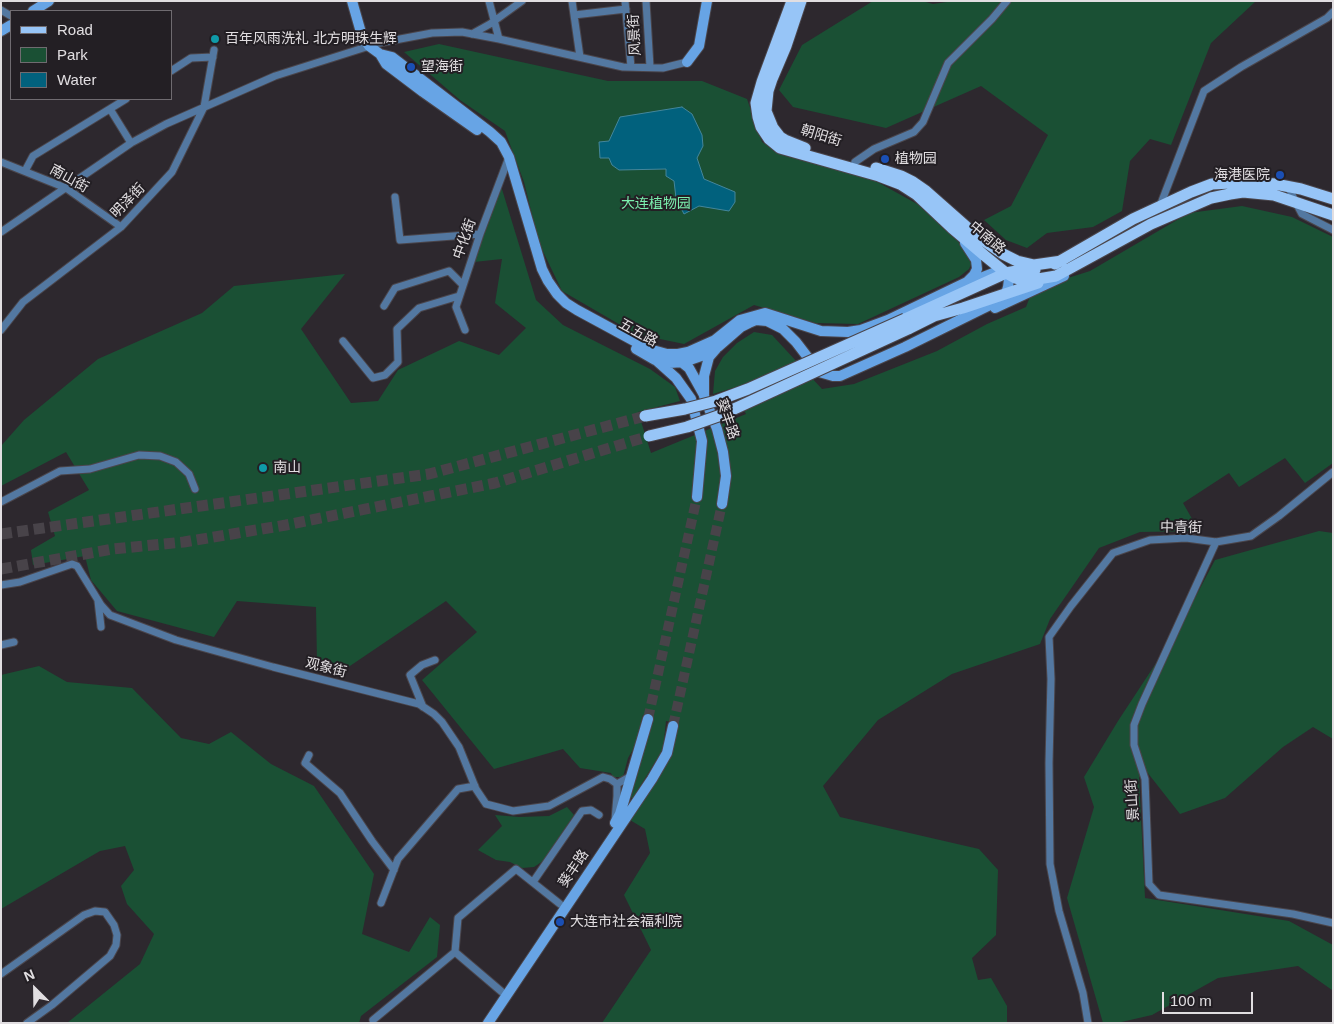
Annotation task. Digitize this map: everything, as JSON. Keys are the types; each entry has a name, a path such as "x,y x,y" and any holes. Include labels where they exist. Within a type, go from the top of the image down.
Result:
{"main road":[{"path":"35,10 49,1"},
{"path":"352,1 362,36 368,46"},
{"path":"687,62 699,46 707,1"},
{"name":"中南路","path":"792,1 756,103 761,127 769,139 780,148 880,176 900,184 917,195 952,228 1005,271 1022,280 1038,280 1056,276 1151,224 1211,198 1243,192 1274,195 1333,214"},
{"name":"朝阳街","path":"801,1 768,91 766,104 768,120 772,128 785,140 797,146 901,176 913,182 978,236"},
{"name":"五五路","path":"368,46 380,54 392,57 501,142 509,157 542,269 557,294 577,310 649,349 667,354 683,353 715,340 740,320 765,313 821,331 838,332 861,330 888,320 959,286 974,275 977,269 976,260 952,228"},
{"name":"五五路","path":"380,54 386,64 491,141 501,155 537,274 548,292 567,311 655,360 668,363 689,363 718,347 741,327 756,320 768,321 783,329 796,342 819,372 840,376 989,306 1006,293"},
{"path":"959,286 1005,271 1047,268 1133,219 1212,184 1250,182 1288,186 1333,199"},
{"path":"978,236 1016,261 1034,265 1062,261"},
{"path":"978,236 997,257 1009,279 1006,293"},
{"path":"904,347 970,320 1057,280 1086,260"},
{"path":"934,316 993,288 1002,282 1005,271"},
{"path":"649,436 687,427 721,415 906,324 1005,271"},
{"name":"五五路","path":"906,324 963,308 1056,276"},
{"path":"847,372 836,370 827,361 825,356 828,349 888,320"},
{"path":"645,416 686,409 716,401 906,324"},
{"path":"691,399 694,386 689,363 701,347"},
{"name":"葵丰路","path":"718,347 709,357 704,376 704,396 717,429 723,452 726,476 722,504"},
{"path":"667,354 689,363"},
{"name":"葵丰路","path":"655,360 676,378 691,399 702,442 697,497"},
{"path":"694,386 704,396"},
{"name":"葵丰路","path":"481,1023 620,814 648,719"},
{"name":"葵丰路","path":"488,1023 656,772 667,753 673,726"}],"street":[{"path":"489,1 499,39"},
{"path":"472,34 522,1"},
{"path":"572,1 580,58"},
{"path":"625,1 631,67"},
{"name":"风景街","path":"646,1 650,68"},
{"path":"855,162 874,148 914,132 922,122 948,64 1007,1"},
{"path":"574,15 626,10"},
{"path":"1160,206 1204,91 1241,67 1327,18 1333,12"},
{"path":"1,232 131,143 166,124 275,76 368,46 432,32 472,34 623,67 663,68 687,62"},
{"name":"明泽街","path":"1,330 23,302 121,227 172,172 204,107 213,53 192,58 172,70"},
{"path":"25,171 33,156 124,100"},
{"path":"110,109 131,143"},
{"name":"中化街","path":"465,330 456,307 480,234 509,157"},
{"name":"南山街","path":"1,162 66,188 121,227"},
{"path":"1288,186 1302,214 1333,230"},
{"path":"395,197 400,240 480,234"},
{"path":"384,306 395,288 449,271 463,285"},
{"path":"343,342 373,378 385,375 398,362 397,329 419,308 459,296"},
{"path":"1,502 60,471 90,470 139,455 160,456 176,462 189,474 195,489"},
{"name":"中青街","path":"1088,1023 1083,993 1059,911 1050,864 1051,679 1049,637 1113,553 1150,540 1186,538 1216,542 1251,536 1333,472"},
{"name":"景山街","path":"1216,542 1134,725 1134,745 1146,779 1149,884 1159,895 1294,914 1333,922"},
{"name":"观象街","path":"1,585 20,582 72,564 77,566 98,600 110,615 176,640 419,704 442,722 459,747 475,786 486,804 513,811 548,806 603,777 617,784"},
{"path":"98,600 102,626"},
{"path":"1,645 14,642"},
{"path":"424,707 410,675 422,665 436,660"},
{"path":"308,755 306,763 340,792 372,841 394,870"},
{"path":"615,823 617,784 631,776"},
{"path":"381,903 398,859 458,788 475,786"},
{"path":"533,882 582,811 591,810 599,815"},
{"path":"373,1020 454,952 458,918 516,869 560,904"},
{"path":"1,974 84,915 95,911 105,912 114,925 118,935 116,945 110,956 52,1005 27,1023"},
{"path":"454,952 502,992"}],"green space":[{"path":"873,1 922,1 933,4 954,1 1256,1 1211,43 1171,145 1150,139 1130,161 1122,211 1093,227 1047,233 1027,248 1006,240 984,220 1011,206 1048,135 981,86 886,128 793,107 779,90 802,45"},
{"name":"大连植物园","path":"439,44 608,81 702,81 747,99 762,142 782,155 872,179 919,205 965,248 972,262 969,269 959,277 858,324 816,323 754,305 684,344 636,334 562,291 539,243 524,182 505,131 460,100 404,52"},
{"path":"501,186 536,300 563,325 650,369 675,387 680,401 638,412 651,453 746,414 733,388 713,394 715,371 723,357 737,343 754,332 772,335 822,389 854,384 937,351 987,324 1026,307 1033,289 1090,271 1189,213 1242,206 1292,217 1333,237 1333,463 1305,483 1285,458 1239,487 1229,473 1183,503 1199,531 1140,532 1099,548 1050,619 1040,644 952,674 878,720 823,786 840,817 979,849 998,870 996,935 972,958 978,980 991,978 1007,1006 1007,1023 602,1023 651,950 624,895 650,853 645,829 630,820 676,723 666,721 663,749 633,798 630,798 651,718 643,715 635,746 628,758 623,777 613,777 611,773 580,768 563,749 494,769 422,680 477,632 446,601 344,670 317,662 316,607 237,601 214,637 117,611 91,580 85,556 33,565 31,550 55,536 48,512 89,490 66,452 1,486 1,446 24,420 98,359 202,313 234,286 345,274 301,329 351,403 378,401 398,370 459,341 499,355 526,328 495,303 502,259 474,262"},
{"path":"1319,531 1333,533 1333,739 1313,727 1283,747 1225,798 1180,814 1147,772 1139,777 1145,898 1289,921 1333,945 1333,993 1332,990 1298,966 1218,978 1152,1015 1117,1023 1103,1023 1067,898 1094,807 1084,777 1179,628 1215,560"},
{"path":"39,666 67,682 132,688 181,738 209,744 231,732 271,764 314,786 374,874 362,934 409,952 430,917 440,925 437,957 361,1016 359,1023 67,1023 140,964 154,934 127,904 121,886 134,870 125,846 100,851 1,909 1,675"},
{"path":"567,807 574,815 543,861 534,867 522,868 510,862 496,860 478,850 502,826 495,815 519,817 549,816"}],"water":[{"path":"682,107 692,114 702,135 703,146 697,158 704,179 735,192 735,202 729,211 699,206 684,214 676,198 674,181 666,176 666,169 619,170 612,165 609,158 600,158 599,142 609,141 620,117"}],"tunnel":[{"path":"1,534 429,474 645,416"},
{"path":"1,569 113,549 184,542 286,525 495,483 649,436"},
{"path":"648,719 697,497"},
{"path":"673,726 722,504"}],"place":[{"name":"百年风雨洗礼 北方明珠生辉","path":"215,39"},
{"name":"望海街","path":"411,67"},
{"name":"植物园","path":"885,159"},
{"name":"海港医院","path":"1280,175"},
{"name":"南山","path":"263,468"},
{"name":"大连市社会福利院","path":"560,922"}]}
